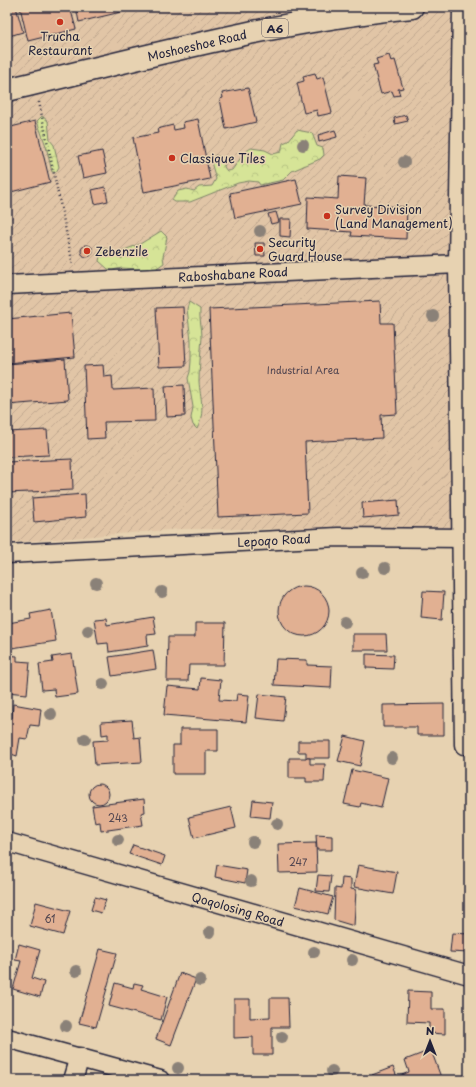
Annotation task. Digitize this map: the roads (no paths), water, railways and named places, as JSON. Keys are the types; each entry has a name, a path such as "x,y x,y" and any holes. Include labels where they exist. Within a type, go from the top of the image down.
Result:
{"main road":[{"name":"Moshoeshoe Road","path":"7,90 232,35 352,13 412,7"}],"street":[{"path":"462,7 458,264 465,538 464,745"},
{"name":"Raboshabane Road","path":"7,285 458,264"},
{"name":"Lepoqo Road","path":"7,554 338,537 465,538"},
{"name":"Qoqolosing Road","path":"7,842 469,975"},
{"path":"7,1038 160,1080"},
{"path":"73,1080 80,1057"}],"place":[{"name":"Trucha Restaurant","path":"60,22"},
{"name":"Classique Tiles","path":"172,158"},
{"name":"Survey Division (Land Management)","path":"327,216"},
{"name":"Security Guard House","path":"260,249"},
{"name":"Zebenzile","path":"87,251"}]}
